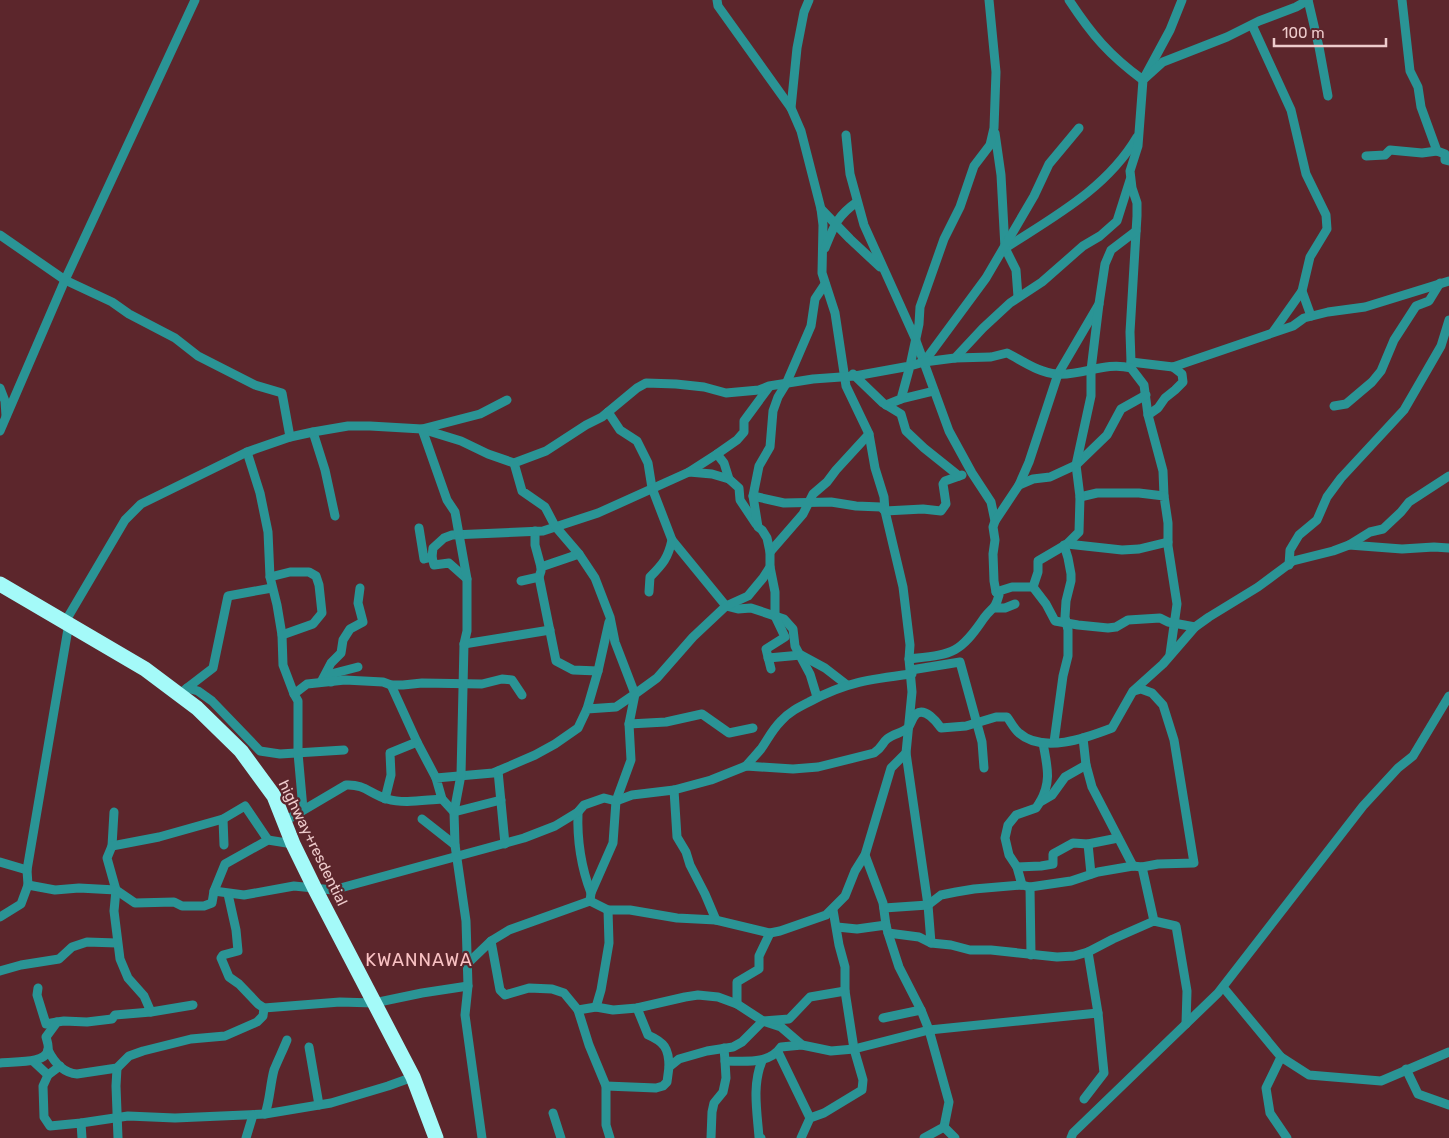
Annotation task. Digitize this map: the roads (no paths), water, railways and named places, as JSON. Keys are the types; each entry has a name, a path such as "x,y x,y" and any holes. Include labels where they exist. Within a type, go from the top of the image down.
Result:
{"highway":[{"name":"highway+resdential","path":"0,584 183,691 241,751 274,796 315,889 413,1077 436,1138"}],"street":[{"path":"186,0 191,9"},
{"path":"0,431 65,280 195,0"},
{"path":"717,0 718,6 791,108 801,131 821,208 822,273 824,284 834,313 846,386 869,434 905,601 910,645 912,704 906,753 928,905 931,943"},
{"path":"791,108 797,48 804,12 809,0"},
{"path":"901,399 919,324 920,307 944,239 960,207 974,166 990,145 994,128 996,72 989,0"},
{"path":"1069,0 1089,30 1113,57 1143,80"},
{"path":"1170,656 1177,604 1168,542 1163,471 1148,415 1144,385 1131,365 1130,332 1136,203 1130,171 1138,146 1143,80 1170,30 1182,0"},
{"path":"1143,80 1163,62 1226,37 1308,0 1328,96"},
{"path":"1402,0 1410,71 1418,87 1421,107 1437,151"},
{"path":"1252,25 1291,110 1306,174 1326,215 1327,229 1310,257 1302,291 1273,332"},
{"path":"994,128 1002,175 1005,248 1016,270 1018,296"},
{"path":"924,362 986,278 1005,248 1034,196 1048,164 1079,128"},
{"path":"1005,248 1072,205 1099,183 1131,147 1139,133"},
{"path":"846,135 850,174 864,225 915,338 949,431 972,473 991,502 995,521"},
{"path":"1366,156 1385,155 1390,150 1422,153 1437,151 1445,154 1445,160 1449,162"},
{"path":"955,358 983,328 1018,296 1042,282 1064,261 1100,236 1117,221 1131,177"},
{"path":"823,254 835,224 844,211 857,202"},
{"path":"821,208 883,270"},
{"path":"1033,587 1038,572 1038,561 1065,544 1078,532 1080,497 1076,465 1092,396 1091,370 1105,264 1111,250 1136,231"},
{"path":"0,236 65,280 112,302 128,314 175,338 198,356 255,385 282,394 290,437"},
{"path":"21,904 28,885 27,870 67,623 125,520 141,504 247,452 290,437 348,426 422,429 461,441 488,454 514,463 546,451 608,412 646,383 685,385 726,393 759,390 769,386 844,375 854,376 924,362 955,358 992,357 1007,353 1041,371 1058,374 1091,370 1110,365 1173,367 1293,326 1304,318 1328,312 1365,307 1445,282"},
{"path":"1334,406 1346,404 1372,382 1381,371 1394,340 1416,306 1430,301 1445,282"},
{"path":"758,527 753,496 759,466 770,447 773,411 778,396 786,384 811,326 815,299 824,284"},
{"path":"1302,291 1311,316"},
{"path":"909,658 947,654 962,646 975,632 986,615 995,608 999,595 996,592 994,581 993,554 995,540 992,527 1019,485 1029,462 1058,374 1099,304"},
{"path":"1288,565 1290,550 1299,535 1317,520 1327,497 1341,478 1404,410 1441,346 1449,320"},
{"path":"841,358 854,376 886,405 901,414 906,431 959,476"},
{"path":"1148,415 1158,408 1165,398 1183,382 1182,374 1173,367"},
{"path":"467,579 449,563 434,565 432,557 433,548 444,538 459,535 543,531 598,512 689,472 737,440 744,432 744,421 769,386"},
{"path":"0,388 5,401 6,416"},
{"path":"886,405 901,399 934,391"},
{"path":"1019,485 1034,479 1050,477 1076,465 1106,435 1121,410 1146,395"},
{"path":"422,429 480,414 507,400"},
{"path":"608,412 620,430 636,441 648,463 652,488 672,540 726,606 738,609 751,608 784,619 793,629 795,646 801,655 817,697"},
{"path":"422,429 447,500 455,512 467,579 467,631 464,644 461,775 454,812 455,845 466,920 468,986 465,1015 482,1138"},
{"path":"314,432 335,516"},
{"path":"770,552 803,514 813,494 827,482 869,434"},
{"path":"247,452 260,493 268,532 270,577 282,635 283,665 298,701 298,753 303,809"},
{"path":"717,454 724,463 730,479 739,488 740,500 767,538 775,592 775,616 784,637 766,649 771,668"},
{"path":"466,965 491,941 509,930 591,897 613,843 616,801 631,760 629,724 635,694 615,642 610,617 595,578 579,554 556,526 545,507 522,491 514,463"},
{"path":"689,472 712,474 730,479"},
{"path":"753,496 784,504 831,502 881,507 885,511 923,508 941,511 946,504 943,484 945,481 972,473"},
{"path":"746,766 793,769 818,767 874,753 882,748 885,740 908,728 915,715 920,712 935,720 941,728 976,724 996,717 1007,717 1017,732 1024,737 1043,744 1063,743 1112,728 1133,691 1145,682 1196,627 1209,617 1258,587 1294,561 1333,551 1370,532 1383,529 1409,502 1449,476"},
{"path":"1080,497 1096,493 1139,493 1164,496"},
{"path":"420,528 424,560 432,557"},
{"path":"535,532 535,545 541,567 539,577 556,661 573,670 598,671"},
{"path":"649,592 650,577 669,555 672,540"},
{"path":"1065,544 1122,550 1139,549 1168,542"},
{"path":"1054,742 1063,676 1068,656 1066,600 1071,574 1065,544"},
{"path":"1349,544 1402,549 1434,546 1449,548"},
{"path":"541,567 579,554"},
{"path":"587,709 616,707 657,678 693,637 726,606 748,596 770,567"},
{"path":"270,577 290,572 309,572 316,576 319,585 322,613 312,624 282,635"},
{"path":"521,581 539,577"},
{"path":"996,592 1012,587 1033,587"},
{"path":"1033,587 1046,604 1055,621 1066,624 1108,628 1116,627 1128,620 1160,618 1196,627"},
{"path":"183,691 213,668 228,596 272,588"},
{"path":"326,682 331,663 341,653 343,640 350,629 363,622 358,603 360,588"},
{"path":"995,608 1005,608 1015,604"},
{"path":"436,778 493,773 535,755 578,728 587,709 598,671 610,617"},
{"path":"464,644 550,630"},
{"path":"768,658 801,655 825,668 847,685"},
{"path":"214,891 244,895 294,886 334,890 505,844 555,826 578,812 584,805 604,798 616,801 632,795 674,790 724,776 746,766 761,748 770,732 783,719 794,710 832,690 879,677 960,662 982,742 984,768"},
{"path":"326,682 331,674 358,667"},
{"path":"294,694 307,684 326,682 383,682 391,685 482,684 502,679 512,680 522,696"},
{"path":"391,685 436,778 442,799 454,812"},
{"path":"884,908 928,905 941,895 974,889 1071,881 1091,874 1138,866 1194,863 1174,740 1163,705 1152,692 1141,689 1133,691"},
{"path":"183,691 198,691 212,701 260,751 280,754 344,750"},
{"path":"1070,1138 1223,987 1363,806 1398,768 1413,756 1449,696"},
{"path":"629,724 666,722 702,714 729,733 753,728"},
{"path":"1083,738 1086,765 1096,797 1118,838 1138,866 1154,922"},
{"path":"385,799 391,775 390,753 417,742"},
{"path":"1031,955 1026,886 1009,855 1005,838 1008,825 1016,815 1036,808 1046,791 1048,774 1043,744"},
{"path":"578,812 577,838 591,897 608,910 630,910 677,918 716,920 770,933 826,915 845,896 855,871 865,855 891,768 906,753"},
{"path":"1040,802 1052,796 1065,777 1086,765"},
{"path":"498,771 505,844"},
{"path":"285,821 346,785 357,784 385,799 400,802 442,799"},
{"path":"674,790 677,836 716,920"},
{"path":"454,812 502,800"},
{"path":"112,846 159,837 224,820 245,806 268,840"},
{"path":"114,812 112,846 107,858 116,890 114,910 117,943 120,959 128,978 144,996 151,1012"},
{"path":"422,819 455,845"},
{"path":"224,820 224,845"},
{"path":"1017,867 1052,864 1053,854 1073,843 1088,844 1118,838"},
{"path":"28,885 42,889 116,890 135,903 174,902 182,906 204,906 212,903 214,891 225,864 268,840 294,844"},
{"path":"1088,844 1091,874"},
{"path":"865,855 884,908 887,929 899,966 929,1030 949,1102 944,1127 924,1138"},
{"path":"0,862 27,870"},
{"path":"2,913 21,904 31,895 42,889"},
{"path":"228,894 236,930 238,951 223,955 221,958 228,977 239,984 264,1008 340,1002 374,1003 468,986"},
{"path":"596,1007 601,990 609,943 608,910"},
{"path":"801,1138 810,1118 824,1114 862,1090 863,1080 854,1050 845,991 845,967 833,910"},
{"path":"837,927 887,929 919,937 931,943 951,945 970,950 991,950 1057,957 1074,956 1088,952 1154,922 1176,926 1187,991 1186,1024"},
{"path":"737,1004 737,982 759,969 758,956 770,933"},
{"path":"491,941 500,990 505,995 529,988 552,989 564,993 578,1010 589,1046 606,1086 606,1125 610,1138"},
{"path":"0,972 21,965 59,959 72,947 87,942 117,943"},
{"path":"1084,1099 1104,1073 1098,1013 1088,952"},
{"path":"1223,987 1281,1057 1309,1075 1381,1081 1449,1052"},
{"path":"38,988 37,995 46,1024 64,1021 87,1022 112,1019 114,1014 151,1012 193,1004"},
{"path":"669,1066 678,1059 707,1051 733,1047 742,1042 763,1021 789,1019 810,997 845,991"},
{"path":"578,1010 596,1007 613,1010 637,1008 698,995 718,997 737,1004 763,1021 781,1027 802,1045"},
{"path":"57,1022 46,1037 48,1050 51,1057 60,1066 71,1074 77,1074 118,1068 129,1056 143,1051 191,1039 212,1038 233,1033 246,1025 257,1022 263,1016 264,1008"},
{"path":"606,1086 656,1088 668,1082 669,1055 663,1043 648,1035 637,1008"},
{"path":"883,1018 921,1010"},
{"path":"725,1061 762,1060 778,1052 782,1047 802,1045 831,1051 854,1050 929,1030 1098,1013"},
{"path":"265,1114 271,1097 271,1083 287,1040"},
{"path":"309,1047 319,1105"},
{"path":"712,1138 714,1103 723,1092 726,1078 724,1048"},
{"path":"0,1063 33,1062 42,1058 48,1050"},
{"path":"778,1052 810,1118"},
{"path":"1281,1057 1266,1088 1270,1113 1287,1138"},
{"path":"761,1138 759,1137 756,1100 758,1072 762,1060"},
{"path":"33,1062 48,1075"},
{"path":"60,1066 48,1075 42,1086 44,1117 50,1126 81,1124 128,1116 175,1118 265,1114 319,1105 372,1091 413,1077"},
{"path":"118,1068 116,1117 118,1138"},
{"path":"1406,1069 1418,1094 1449,1105"},
{"path":"553,1113 561,1138"},
{"path":"246,1138 253,1115"},
{"path":"81,1124 82,1138"},
{"path":"944,1127 955,1138"}],"district":[{"name":"KWANNAWA","path":"419,960"}]}
